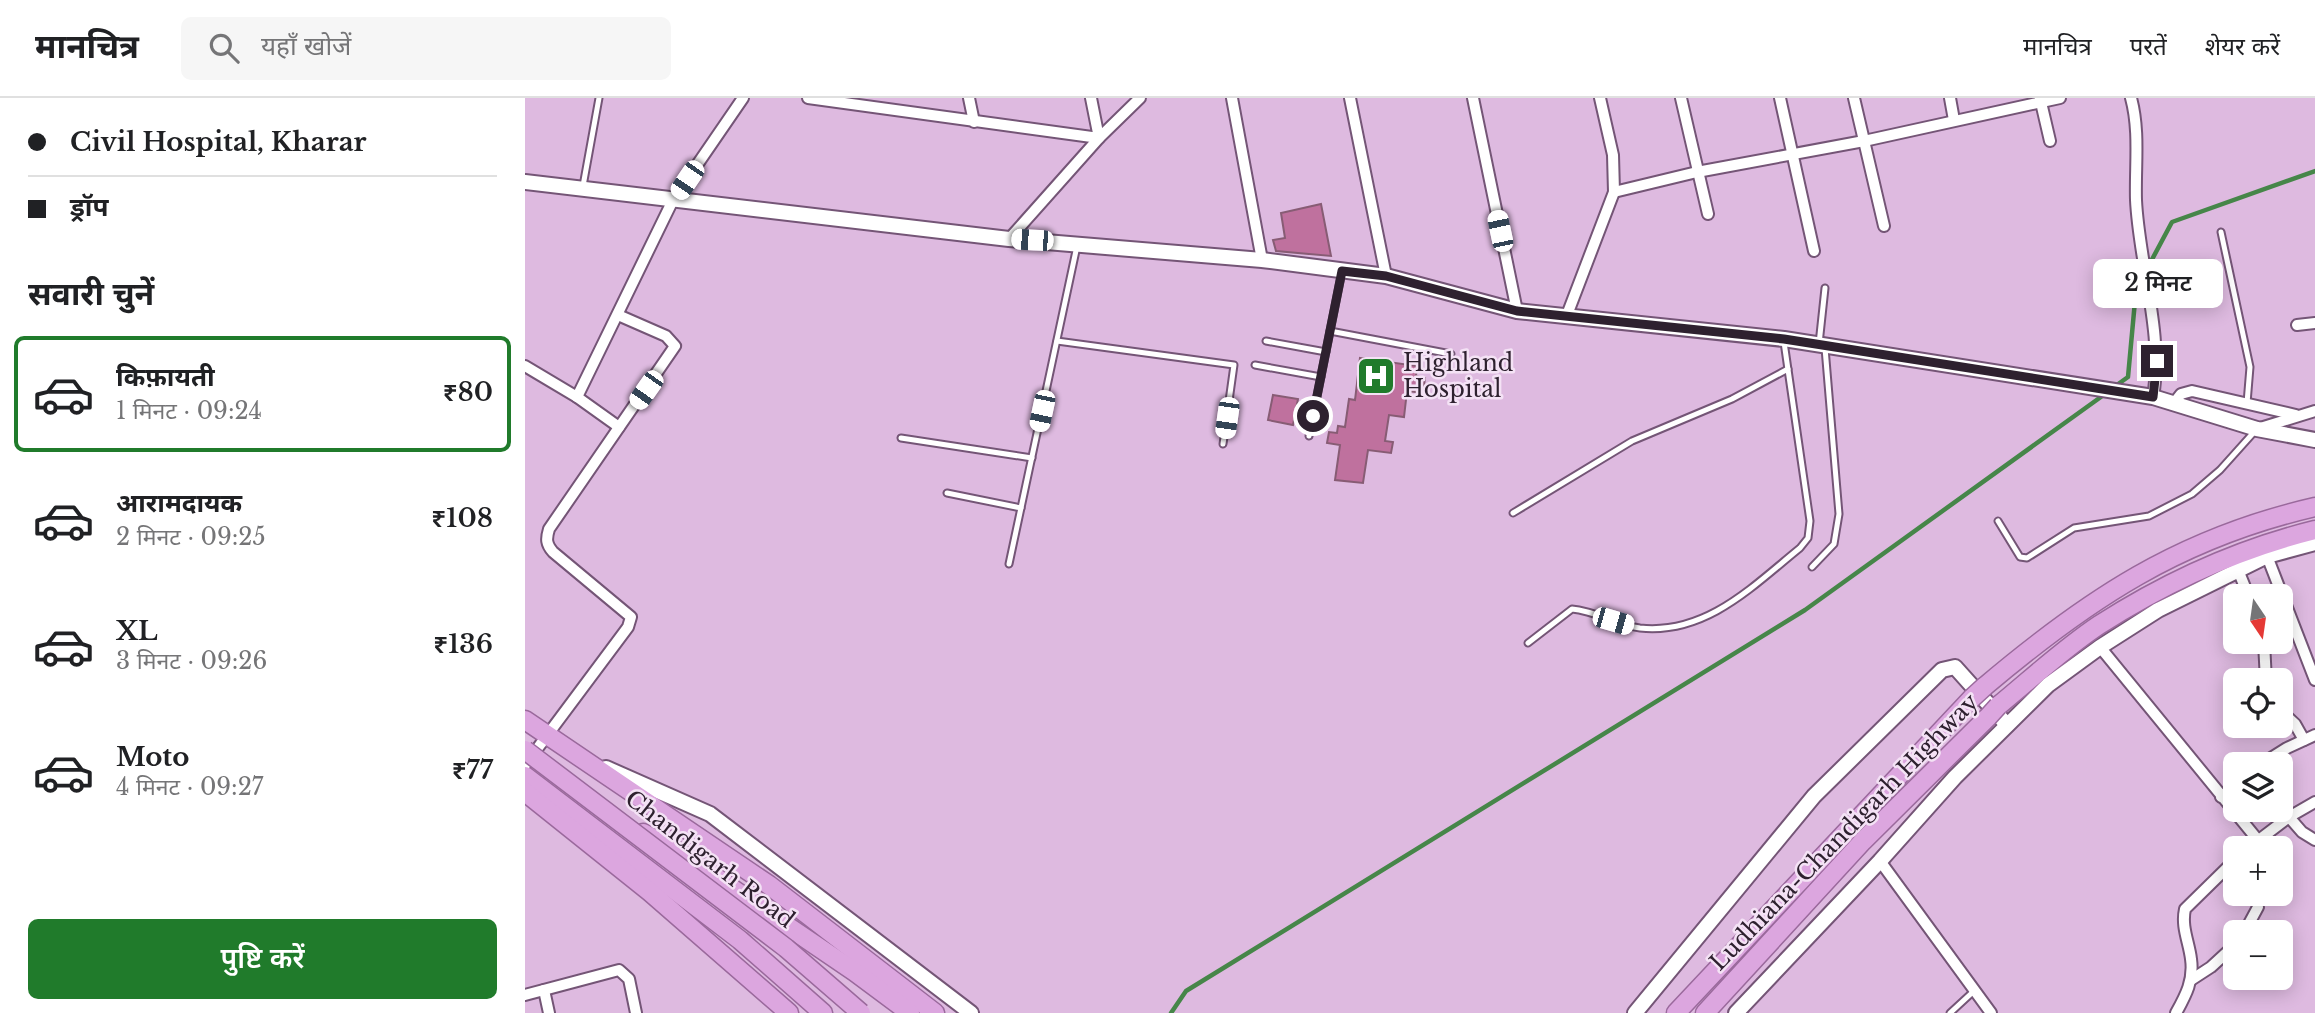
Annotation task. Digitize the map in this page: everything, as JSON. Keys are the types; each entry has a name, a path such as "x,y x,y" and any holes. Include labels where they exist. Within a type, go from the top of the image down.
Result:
{"highway":[{"path":"1676,1013 1978,692 2061,623 2111,589 2230,531 2315,507"},
{"name":"Ludhiana-Chandigarh Highway","path":"1705,1013 1863,841 1993,711 2099,625 2190,574 2269,541 2315,530"},
{"path":"525,720 769,885 935,1013"},
{"name":"Chandigarh Road","path":"525,750 786,948 862,1013"},
{"path":"525,776 740,940 823,1013"},
{"path":"525,792 640,884 789,1013"},
{"path":"621,822 677,851 855,972 910,1013"}],"street":[{"path":"577,397 673,200 743,98"},
{"path":"808,98 871,103 974,122 1099,138"},
{"path":"969,98 974,122"},
{"path":"1091,98 1099,138"},
{"path":"1009,239 1099,138 1140,98"},
{"path":"1232,98 1262,260"},
{"path":"1350,98 1386,276"},
{"path":"1473,98 1517,311"},
{"path":"1567,315 1613,192 1613,155 1600,98"},
{"path":"1681,98 1708,214"},
{"path":"1780,98 1814,251"},
{"path":"1854,98 1884,226"},
{"path":"1950,98 1954,121"},
{"path":"1613,192 1697,172 1864,141 2041,100 2060,98"},
{"path":"2131,98 2136,124 2136,199 2142,261 2157,361 2153,397"},
{"path":"2041,100 2050,141"},
{"path":"525,182 1009,239 1262,260 1386,276 1517,311 1784,339 2153,397 2257,429 2315,440"},
{"path":"525,765 628,627 631,617 547,545 549,529 675,346 666,336 618,314"},
{"path":"2297,325 2315,323"},
{"path":"525,366 577,397 619,427"},
{"path":"2174,402 2181,394 2192,391 2296,415"},
{"path":"2257,429 2315,411"},
{"path":"1737,1013 1881,861 1955,777 2048,685 2100,647 2158,610 2267,556 2315,543"},
{"path":"2267,556 2315,680"},
{"path":"2238,570 2244,584"},
{"path":"2100,647 2254,836"},
{"path":"1635,1013 1814,796 1942,670 1955,667 2007,725"},
{"path":"2293,722 2304,740"},
{"path":"2283,752 2315,736"},
{"path":"579,757 710,814 971,1013"},
{"path":"2293,815 2315,802"},
{"path":"2261,836 2282,822"},
{"path":"2293,822 2302,832 2315,840"},
{"path":"1881,861 1991,1013"},
{"path":"2176,1013 2191,980 2191,958 2183,918 2185,909 2223,872"},
{"path":"2250,920 2257,907"},
{"path":"2191,980 2223,956"},
{"path":"525,995 619,970 629,979 636,1013"},
{"path":"544,990 549,1013"}],"lane":[{"path":"582,189 599,98"},
{"path":"2221,232 2250,368 2247,403"},
{"path":"1009,564 1077,243"},
{"path":"1309,436 1342,271"},
{"path":"1812,567 1834,544 1839,528 1822,345 1825,288"},
{"path":"1330,331 1451,354"},
{"path":"1528,643 1572,610 1643,628 1695,621 1731,604 1800,548 1808,538 1810,521 1784,339"},
{"path":"1056,341 1234,365 1223,444"},
{"path":"1266,341 1326,352"},
{"path":"1255,365 1321,377"},
{"path":"1513,513 1632,441 1732,399 1788,369"},
{"path":"1998,521 2020,557 2027,558 2074,528 2149,516 2192,494 2220,470 2257,429"},
{"path":"901,438 1032,458"},
{"path":"947,493 1021,508"},
{"path":"1950,1013 1975,990"}],"building":[{"path":"1321,204 1331,256 1276,251 1273,240 1285,238 1281,213"},
{"path":"1360,358 1417,366 1416,376 1425,378 1423,393 1407,391 1404,417 1389,415 1385,441 1393,442 1391,453 1368,450 1363,483 1335,480 1340,445 1327,443 1329,432 1337,433 1338,426 1345,427 1349,399 1355,400"},
{"path":"1273,395 1298,399 1293,425 1268,420"}],"waterway":[{"path":"2148,267 2172,222 2315,171"},
{"path":"2114,387 2128,377 2136,290 2144,275"},
{"path":"1171,1013 1186,991 1805,610 2105,394"}],"place":[{"name":"Highland Hospital","path":"1376,376"}],"route":[{"path":"1313,416 1342,271 1386,276 1517,311 1784,339 2153,397 2157,361"}]}
